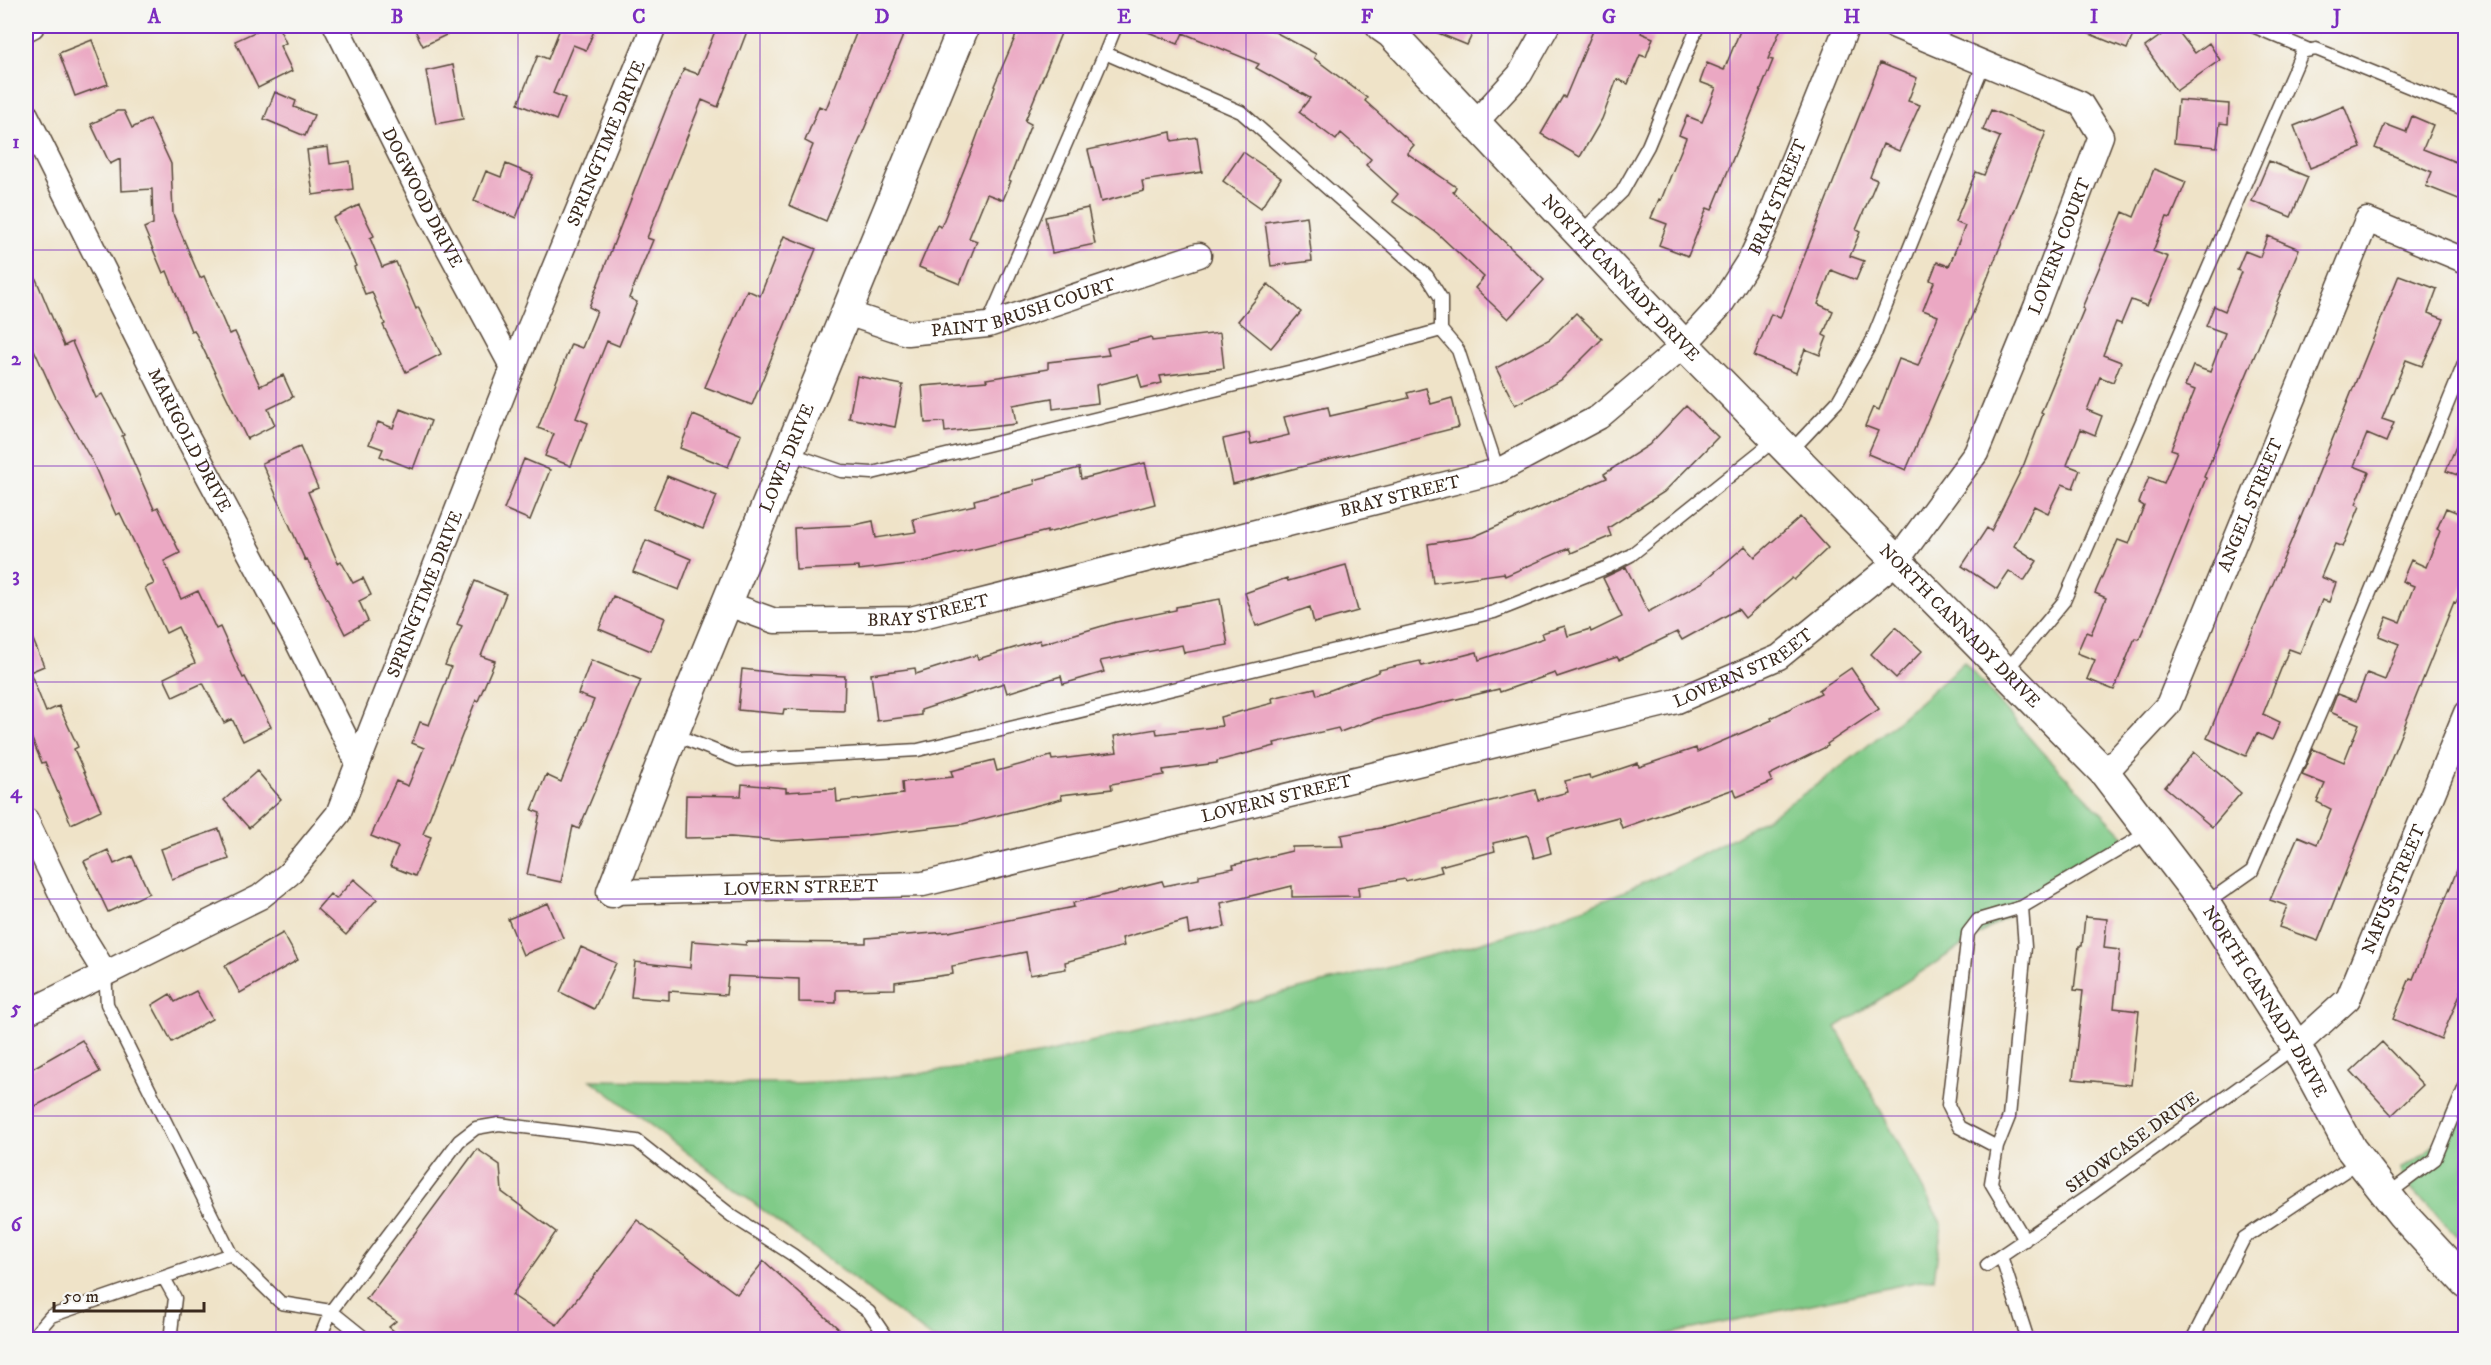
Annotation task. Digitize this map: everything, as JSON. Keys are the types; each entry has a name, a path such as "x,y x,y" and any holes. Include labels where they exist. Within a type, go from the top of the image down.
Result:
{"street":[{"path":"26,29 32,26"},
{"name":"DOGWOOD DRIVE","path":"336,26 430,214 513,368"},
{"name":"SPRINGTIME DRIVE","path":"26,1013 260,897 289,874 338,814 513,368 654,26"},
{"name":"LOWE DRIVE","path":"612,892 673,735 964,26"},
{"path":"1476,122 1520,74 1547,26"},
{"name":"BRAY STREET","path":"728,604 775,621 911,619 1498,471 1599,417 1684,345 1720,306 1752,256 1767,224 1847,26"},
{"name":"LOVERN COURT","path":"1895,26 2081,104 2101,136 2044,286 1976,453 1896,562"},
{"name":"NORTH CANNADY DRIVE","path":"1389,28 1684,345 2105,773 2205,904 2296,1046 2350,1149 2387,1195 2466,1283"},
{"name":"MARIGOLD DRIVE","path":"26,115 181,425 297,641 358,763"},
{"name":"ANGEL STREET","path":"2105,773 2168,705 2367,220 2466,261"},
{"name":"PAINT BRUSH COURT","path":"847,313 907,333 988,325 1199,255"},
{"name":"LOVERN STREET","path":"612,892 923,884 1677,701 1779,657 1896,562"},
{"name":"NAFUS STREET","path":"2296,1046 2348,999 2466,714"},
{"path":"26,820 78,929 105,973"}],"lane":[{"path":"988,325 1116,26"},
{"path":"1579,234 1622,192 1648,146 1698,26"},
{"path":"2253,26 2309,50"},
{"path":"2006,672 2064,601 2302,51 2316,49 2466,110"},
{"path":"1105,53 1241,112 1427,276 1441,298 1441,330 1458,350 1498,471"},
{"path":"673,735 738,760 918,750 1494,612 1608,567 1631,555 1783,445 1838,401 1871,343 1984,63"},
{"path":"789,453 841,471 872,473 1309,367 1441,330"},
{"path":"2205,904 2252,871 2327,697 2466,358"},
{"path":"1997,1147 1959,1127 1948,1106 1968,933 1978,920 2022,907 2150,831"},
{"path":"2022,907 2025,946 2009,1117 1997,1147 1991,1183 2025,1240"},
{"path":"105,973 107,1004 231,1254 281,1303 331,1311 367,1340"},
{"name":"SHOWCASE DRIVE","path":"1987,1265 2296,1046"},
{"path":"2387,1195 2435,1159 2466,1084"},
{"path":"319,1340 331,1311 459,1141 476,1128 499,1124 637,1141 732,1216 793,1255 869,1312 888,1340"},
{"path":"2192,1340 2244,1239 2360,1161"},
{"path":"30,1340 51,1316 231,1254"},
{"path":"2001,1256 2028,1340"},
{"path":"164,1278 175,1298 170,1340"}],"green space":[{"path":"1964,662 2040,750 2127,839 1836,1027 1942,1225 1934,1278 1646,1339 933,1339 591,1080 824,1082 918,1074 981,1065 1043,1054 1473,945 1516,932 1642,884 1722,844 1761,821 1842,766"},
{"path":"2465,1082 2465,1244 2405,1182 2401,1169 2426,1153 2436,1142"}],"building":[{"path":"268,26 278,26 286,43 280,46 292,71 258,88 235,41"},
{"path":"413,26 465,26 423,46"},
{"path":"561,26 596,26 586,50 573,45 553,93 565,98 556,120 518,104 538,55 548,59"},
{"path":"717,26 749,26 718,107 702,100 670,179 647,238 653,240 629,298 637,302 619,346 607,341 576,418 588,423 571,466 545,456 554,434 538,428 571,344 582,348 597,311 589,307 668,104 684,69 698,74"},
{"path":"859,26 907,26 826,221 789,205 813,145 805,141 819,106 826,109"},
{"path":"1020,26 1064,26 1025,121 1031,124 1003,200 987,194 969,238 977,241 960,284 919,267 937,225 941,227 973,147 994,86"},
{"path":"1133,26 1264,26 1316,54 1314,58 1367,98 1365,101 1414,145 1407,153 1456,187 1453,192 1544,280 1508,319 1475,288 1484,277 1437,233 1392,201 1398,194 1366,165 1371,159 1341,133 1336,140 1299,112 1310,98 1256,68 1259,64 1183,33 1178,44"},
{"path":"1421,26 1476,26 1467,45"},
{"path":"1595,26 1644,26 1641,33 1653,38 1646,57 1640,55 1628,84 1617,79 1602,119 1580,157 1541,134 1563,96 1565,98"},
{"path":"1742,26 1782,26 1768,59 1773,60 1712,210 1707,208 1688,256 1659,245 1667,224 1651,218 1659,199 1661,200 1686,138 1679,135 1687,116 1702,122 1716,88 1700,82 1707,63 1724,70"},
{"path":"2070,26 2137,26 2127,49"},
{"path":"2174,26 2195,53 2209,43 2220,60 2176,91 2145,47"},
{"path":"92,40 108,84 75,96 59,53"},
{"path":"1880,63 1917,78 1908,101 1920,105 1899,151 1883,144 1870,177 1877,180 1856,230 1860,232 1850,256 1864,261 1856,280 1831,270 1818,304 1833,311 1823,335 1827,337 1820,355 1805,349 1796,373 1754,356 1771,314 1780,318"},
{"path":"453,65 463,119 436,124 426,71"},
{"path":"275,92 296,101 294,107 314,115 305,136 264,119"},
{"path":"2178,100 2229,104 2228,124 2220,123 2217,147 2174,143"},
{"path":"2344,106 2361,148 2310,168 2294,126"},
{"path":"1991,110 2046,132 1979,299 1906,470 1868,454 1878,431 1865,426 1873,407 1879,410 1899,359 1918,366 1938,316 1923,310 1934,282 1930,280 1937,262 1949,266 1965,226 1955,222 1976,172 1984,175 2000,137 1983,130"},
{"path":"117,111 124,111 132,128 150,119 171,164 173,214 200,278 204,276 229,334 235,332 260,386 283,375 293,397 268,409 275,425 247,439 194,330 191,331 167,271 163,273 144,228 153,224 152,189 121,191 120,159 110,164 91,124"},
{"path":"2412,116 2433,125 2423,149 2466,166 2466,202 2426,186 2432,172 2375,148 2385,124 2406,132"},
{"path":"1171,132 1172,141 1197,137 1202,172 1142,181 1144,191 1101,202 1088,150"},
{"path":"328,147 330,164 350,161 353,189 313,195 307,150"},
{"path":"1243,152 1281,178 1261,208 1223,181"},
{"path":"2269,161 2308,177 2291,217 2252,201"},
{"path":"506,164 533,175 516,218 474,201 486,171 501,177"},
{"path":"2154,169 2186,182 2171,218 2167,217 2153,251 2168,257 2147,306 2131,300 2121,324 2116,322 2103,355 2121,362 2113,382 2100,377 2087,410 2102,416 2095,435 2081,429 2067,465 2080,470 2073,488 2062,484 2048,513 2034,506 2014,546 2037,561 2024,581 2009,571 1997,589 1962,566 1987,528 1991,531 2024,464 2043,414 2041,413 2084,309 2082,308 2123,212 2134,217"},
{"path":"359,205 374,236 370,238 382,267 396,262 416,309 418,307 441,354 406,372 383,325 385,324 372,292 365,294 354,267 356,266 333,218"},
{"path":"1088,208 1095,244 1052,253 1045,217"},
{"path":"1307,216 1312,261 1271,266 1265,222"},
{"path":"784,236 816,249 752,405 705,387 747,290 760,296"},
{"path":"2268,236 2299,249 2204,477 2206,478 2164,582 2139,639 2135,638 2114,690 2087,679 2095,660 2077,653 2086,632 2091,634 2106,598 2095,593 2118,540 2129,544 2144,506 2139,503 2149,477 2164,483 2177,451 2171,449 2195,390 2185,386 2193,366 2210,372 2225,333 2206,326 2214,306 2225,311 2241,272 2237,270 2245,251 2260,257"},
{"path":"26,255 64,346 72,342 96,398 102,394 124,435 122,436 154,509 158,507 180,553 164,561 181,599 198,591 216,629 220,627 243,678 245,677 271,727 243,741 232,719 224,723 203,683 173,697 164,678 195,663 178,627 166,633 145,588 154,584 120,513 116,515 93,463 56,398 31,343 26,345"},
{"path":"2399,275 2437,289 2428,313 2444,319 2422,366 2406,360 2382,419 2394,423 2386,442 2367,434 2354,466 2369,472 2356,504 2360,506 2343,547 2335,544 2321,577 2336,583 2329,602 2322,600 2300,653 2289,649 2263,714 2280,722 2272,740 2257,733 2246,756 2207,738 2292,539"},
{"path":"1268,284 1301,312 1271,348 1238,321"},
{"path":"1576,313 1602,339 1561,380 1515,405 1496,368 1550,339"},
{"path":"1220,333 1224,368 1160,376 1162,383 1142,388 1138,375 1096,385 1098,403 1053,409 1052,398 1013,405 1016,424 945,432 944,422 925,423 922,386 987,381 986,379 1048,369 1048,362 1109,355 1107,348 1151,337 1152,341"},
{"path":"857,376 903,385 895,427 849,418"},
{"path":"1426,388 1431,404 1452,398 1459,427 1233,484 1223,439 1249,433 1251,444 1289,435 1284,417 1328,407 1330,416 1409,398 1407,393"},
{"path":"1686,406 1718,437 1664,492 1608,528 1611,536 1571,553 1569,548 1505,576 1504,573 1433,583 1428,544 1473,537 1607,478 1604,474 1649,445"},
{"path":"400,409 431,421 413,469 380,456 383,449 369,444 378,422 393,428"},
{"path":"693,415 741,435 728,467 680,448"},
{"path":"2466,425 2466,478 2446,471"},
{"path":"300,447 318,488 308,492 338,563 341,561 353,583 363,578 371,595 359,601 368,621 345,634 307,559 305,560 262,463"},
{"path":"524,459 550,470 530,520 504,509"},
{"path":"1145,463 1155,504 1047,533 1047,531 922,562 859,570 859,567 796,570 794,528 854,525 873,521 876,538 916,532 913,519 975,505 974,500 1035,484 1034,480 1079,468 1081,479"},
{"path":"667,476 717,496 703,529 653,509"},
{"path":"2446,508 2466,516 2466,579 2456,603 2454,602 2318,941 2279,927 2287,906 2270,900 2298,836 2317,844 2331,809 2317,802 2325,784 2302,775 2313,749 2344,762 2359,724 2330,712 2337,694 2356,701 2367,673 2385,680 2399,644 2379,636 2387,617 2400,622 2414,586 2402,581 2411,560 2426,567"},
{"path":"1800,517 1828,548 1794,580 1792,578 1745,618 1738,609 1682,640 1677,632 1619,660 1617,657 1557,677 1555,673 1500,692 1499,689 1378,718 1340,732 1338,728 1274,743 1275,746 1217,761 1217,763 1163,770 1164,775 1111,784 1112,789 1061,795 1062,799 963,824 858,836 780,841 731,837 685,838 686,795 741,796 742,784 786,788 786,792 836,789 837,802 903,794 902,782 953,777 951,771 994,760 997,771 1051,756 1052,760 1117,752 1114,736 1156,729 1157,734 1222,726 1220,717 1273,703 1272,698 1315,688 1317,695 1379,672 1379,670 1420,661 1422,666 1477,652 1479,660 1544,638 1542,633 1565,626 1568,636 1590,629 1591,632 1622,617 1603,578 1626,567 1648,612 1703,582 1745,546 1755,557"},
{"path":"646,540 691,559 679,590 633,572"},
{"path":"1346,565 1358,611 1314,623 1310,607 1256,626 1245,593 1287,578 1288,581"},
{"path":"475,581 506,594 481,656 495,661 478,701 476,700 423,834 431,837 415,876 390,866 398,847 371,836 396,781 408,786 424,748 412,743 420,722 429,725 444,687 451,667 445,665 462,626 457,624"},
{"path":"613,596 665,618 651,651 599,629"},
{"path":"1220,599 1228,645 1184,653 1182,645 1100,661 1104,672 1063,684 1061,676 1007,693 1004,683 921,710 921,715 877,721 871,674 915,668 916,674 976,655 978,659 1040,640 1041,644 1116,622"},
{"path":"26,623 44,666 30,672 46,712 59,706 78,747 74,749 101,810 71,824 45,762 42,763 26,725"},
{"path":"1896,627 1922,651 1896,678 1871,654"},
{"path":"591,660 641,680 579,829 573,826 561,882 527,875 540,813 532,810 546,775 561,782 594,700 578,694"},
{"path":"1851,668 1879,709 1827,744 1828,746 1769,775 1772,782 1737,797 1734,789 1622,828 1618,817 1547,836 1551,853 1534,858 1528,835 1493,843 1495,851 1440,866 1442,872 1406,881 1405,879 1358,887 1359,896 1292,897 1292,886 1221,903 1225,927 1189,934 1187,920 1122,938 1124,946 1065,962 1066,969 1030,975 1026,952 952,966 953,974 895,982 895,989 836,990 836,1003 799,1002 799,979 728,976 726,995 669,991 669,1000 631,997 635,962 690,968 692,941 746,945 746,942 866,943 866,938 948,932 1074,907 1073,903 1162,881 1164,886 1199,879 1199,875 1234,868 1233,865 1292,851 1292,847 1343,846 1341,835 1386,827 1535,790 1538,800 1568,792 1565,781 1589,775 1590,779 1638,763 1639,767 1696,748 1697,752 1772,720 1771,718 1821,693 1819,690"},
{"path":"742,669 787,674 845,676 844,711 784,709 783,714 738,710"},
{"path":"2194,752 2241,793 2212,827 2165,787"},
{"path":"257,771 281,799 249,828 224,800"},
{"path":"219,829 229,859 172,879 161,849"},
{"path":"2466,848 2466,980 2441,1039 2393,1019 2410,978 2413,979"},
{"path":"108,850 114,864 132,856 149,893 108,912 84,861"},
{"path":"354,879 377,899 346,935 317,909 330,894 336,899"},
{"path":"548,903 563,938 523,955 508,919"},
{"path":"2085,917 2107,919 2104,948 2120,950 2114,1008 2139,1011 2131,1085 2073,1079 2083,991 2074,990"},
{"path":"283,933 298,960 240,993 225,966"},
{"path":"581,947 616,963 594,1009 560,992"},
{"path":"196,991 212,1019 172,1042 152,1005 170,994 175,1002"},
{"path":"82,1040 100,1072 26,1111 26,1072"},
{"path":"2382,1042 2423,1085 2392,1115 2351,1071"},
{"path":"477,1149 500,1165 502,1192 556,1232 512,1295 557,1325 637,1220 737,1294 764,1261 851,1340 405,1340 389,1327 396,1321 366,1299"}]}
